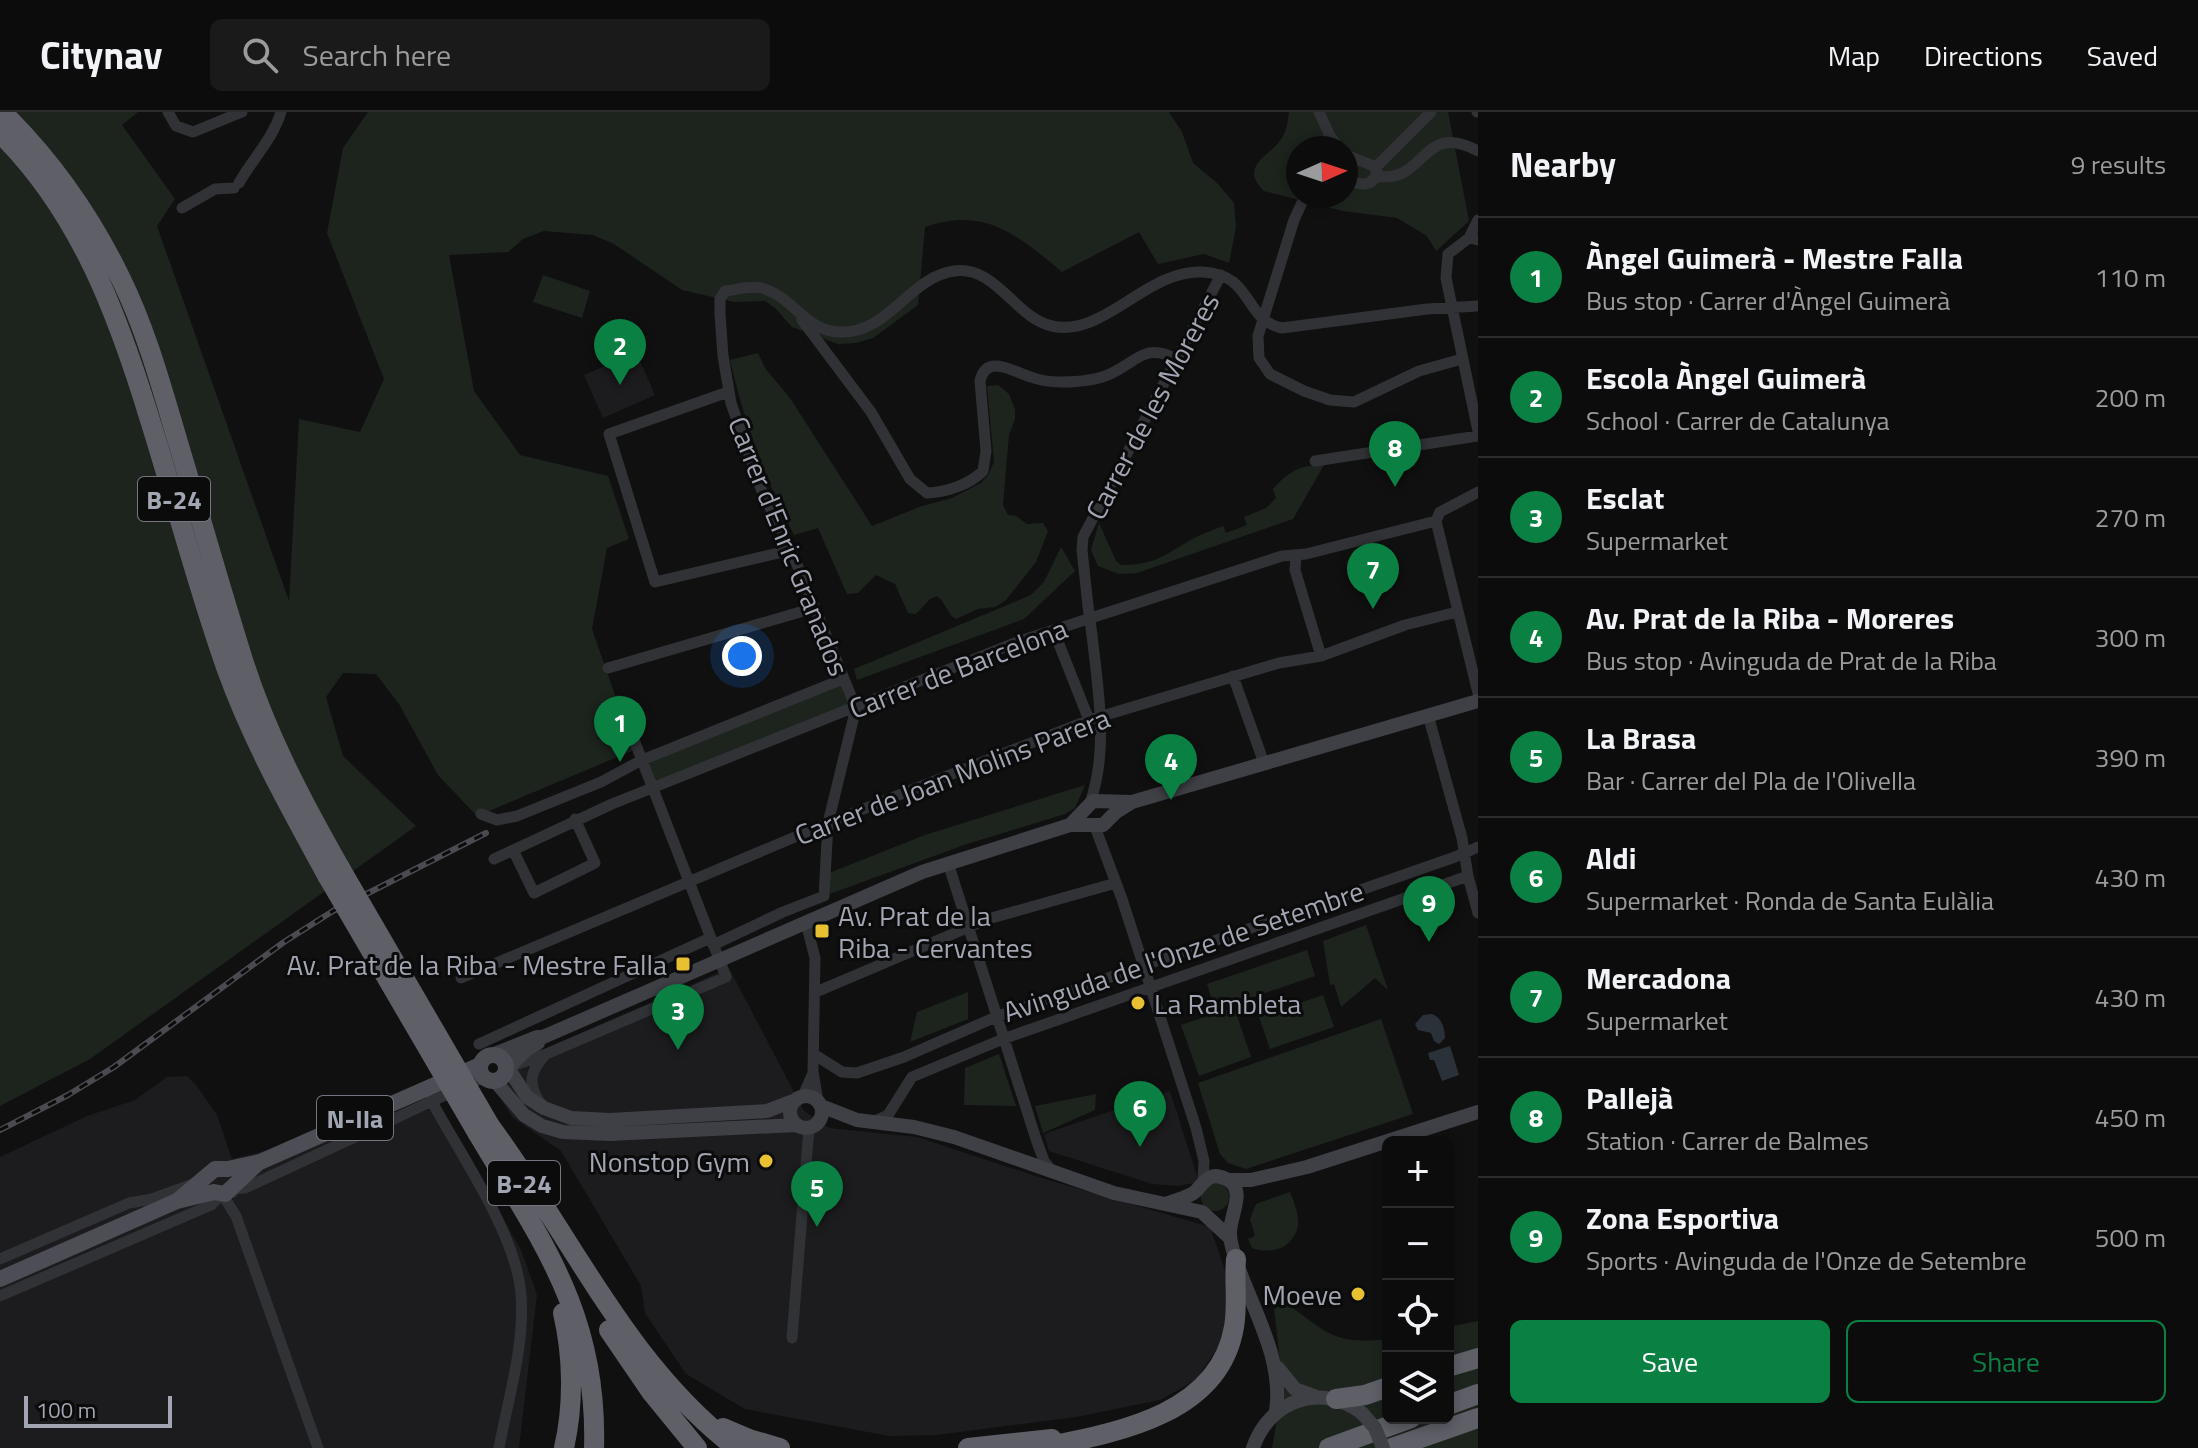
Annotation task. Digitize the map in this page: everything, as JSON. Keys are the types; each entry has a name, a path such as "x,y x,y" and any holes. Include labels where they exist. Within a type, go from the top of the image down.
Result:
{"highway":[{"name":"B-24","path":"2,112 54,168 123,281 154,361 243,661 263,716 334,873"},
{"name":"B-24","path":"0,133 33,169 69,218 104,287 131,359 227,669 269,767 484,1130 557,1240 623,1352 697,1448"},
{"name":"B-24","path":"484,1130 508,1184"},
{"path":"484,1130 546,1206 611,1313 650,1363 699,1417 736,1448"},
{"path":"508,1184 553,1282 565,1323 570,1356 570,1403 564,1448"},
{"path":"508,1184 550,1252 581,1332 591,1379 594,1448"},
{"path":"1040,1448 1161,1415 1189,1398 1211,1379 1225,1357 1235,1325 1236,1259"},
{"path":"1454,1365 1478,1358"},
{"path":"650,1363 724,1428 736,1435 780,1448"},
{"path":"1325,1398 1365,1395 1382,1389"},
{"path":"1454,1403 1478,1394"},
{"path":"1392,1448 1478,1418"},
{"path":"1329,1448 1395,1424"},
{"path":"968,1448 1088,1436"}],"main road":[{"path":"494,1065 537,1037 543,1037 714,947 806,923 948,863 1132,802 1478,701"},
{"path":"494,1065 544,1108 571,1118 596,1120 767,1111 809,1101 857,1120"},
{"path":"494,1065 524,1115 542,1126 563,1132 610,1134 807,1126 857,1120 914,1127 979,1144 1126,1197 1167,1203 1222,1219 1249,1191 1307,1167 1478,1112"},
{"name":"N-IIa","path":"0,1279 177,1201 226,1186 260,1162 494,1065"},
{"path":"807,1126 790,1115 809,1101"},
{"path":"807,1126 822,1116 809,1101"},
{"path":"1167,1203 1224,1178 1251,1180 1307,1167"},
{"name":"N-IIa","path":"177,1201 218,1168 226,1186"},
{"path":"1224,1178 1236,1189 1229,1237 1272,1357 1279,1388 1276,1411"},
{"path":"1200,1186 1195,1199 1206,1215 1229,1237"},
{"path":"1272,1357 1295,1389 1362,1413 1375,1428 1383,1448"},
{"path":"1253,1448 1262,1427 1276,1411 1293,1401 1325,1398"}],"street":[{"path":"168,112 176,126 193,132 242,112"},
{"path":"182,208 215,189 236,185 268,142 281,112"},
{"path":"1319,112 1330,136"},
{"path":"1358,184 1370,184 1376,172 1431,112"},
{"path":"1358,159 1368,163 1376,172 1397,177 1409,171 1441,143 1457,141 1478,151"},
{"path":"1300,208 1257,344 1263,367 1281,380 1330,400 1354,402 1419,371 1462,359"},
{"path":"1315,461 1478,434 1451,307 1446,262 1448,254 1474,239 1478,220"},
{"path":"833,360 827,341 838,333 865,329 931,280 954,271 986,278 1041,323 1064,328 1079,326 1162,280 1192,272 1221,275 1242,288 1263,321 1275,327 1290,328 1478,306"},
{"name":"Carrer de les Moreres","path":"1202,1151 1104,845 1098,775 1101,716 1082,550 1083,537 1221,275"},
{"name":"Carrer d'Enric Granados","path":"838,333 812,324 786,301 761,288 725,291 720,299 728,392 761,489 791,550 856,708"},
{"path":"797,312 871,412 910,479 927,493 937,493 967,482 983,471 986,451 980,381 981,374 994,365 1044,381 1069,382 1110,374 1146,353 1156,351 1176,359"},
{"path":"728,392 609,434 655,582 791,550"},
{"name":"Carrer de Barcelona","path":"494,859 575,819 1017,642 1282,556 1436,521 1440,512 1478,492"},
{"path":"1436,521 1478,693"},
{"path":"1296,555 1295,570 1321,656"},
{"path":"608,668 814,608"},
{"name":"Carrer de Joan Molins Parera","path":"461,978 828,823 1089,720 1279,663 1321,656 1405,625 1457,612"},
{"path":"1061,629 1057,639 1089,720"},
{"path":"1233,676 1264,763"},
{"path":"481,814 497,820 517,816 601,782 642,760 843,679"},
{"path":"494,1065 544,1055 726,977 619,701"},
{"path":"226,1186 245,1188 431,1100 714,947 783,912 824,896 828,823 856,708"},
{"path":"1428,715 1478,913"},
{"path":"513,850 534,893 595,863 575,819"},
{"name":"Avinguda de l'Onze de Setembre","path":"815,1055 848,1073 857,1073 1143,963 1478,847"},
{"path":"948,863 1041,1151 1053,1172"},
{"name":"Avinguda de l'Onze de Setembre","path":"912,1077 1003,1039 1468,876"},
{"path":"816,992 969,926 1116,883"},
{"path":"806,923 815,958 816,992 815,1055 809,1101"},
{"path":"544,1055 535,1065 531,1079 533,1091 544,1108"},
{"path":"874,1122 888,1115 912,1077 904,1057"},
{"path":"431,1100 507,1240 519,1274 521,1329 499,1448"},
{"path":"897,1102 900,1115 914,1127"},
{"path":"792,1338 807,1126"},
{"path":"1027,1162 1035,1159 1041,1151"},
{"path":"1202,1151 1224,1178"},
{"path":"1200,1186 1202,1151"},
{"path":"0,1259 129,1203 152,1199 204,1178"},
{"path":"226,1186 318,1448"},
{"path":"0,1296 211,1205 226,1186"}],"shaded area":[{"path":"0,112 138,112 122,125 175,199 157,226 289,601 299,419 360,432 384,379 327,233 343,148 368,112 1169,112 1182,132 1193,163 1218,184 1234,203 1236,227 1229,263 1204,254 1158,264 1139,232 1062,272 1016,236 1000,228 966,220 925,227 918,305 873,338 838,344 792,327 765,301 734,302 682,290 614,244 593,235 544,231 523,239 508,252 449,255 474,391 520,455 608,476 629,539 607,548 592,629 634,750 477,816 438,775 399,704 376,674 343,673 326,697 343,756 416,826 90,1059 0,1106"},
{"path":"1289,112 1448,112 1469,221 1436,251 1427,236 1397,218 1331,208 1358,208 1358,136 1286,136 1286,197 1264,191 1254,175 1255,168 1277,145 1286,129"},
{"path":"543,275 590,291 582,318 533,302"},
{"path":"636,352 655,395 603,418 584,375"},
{"path":"758,353 765,368 790,398 872,526 952,498 981,483 994,462 987,386 998,385 1009,394 1015,419 1009,435 1003,505 1008,515 1016,516 1027,524 1043,523 1048,531 1036,562 1006,600 995,607 978,609 956,619 937,596 916,614 908,613 895,584 876,575 858,593 847,594 818,528 794,535 756,449 730,360"},
{"path":"1324,465 1293,519 1137,573 1119,574 1098,566 1091,550 1099,523 1116,561 1121,565 1157,559 1223,526 1226,533 1247,525 1244,517 1266,508 1276,498 1273,489 1284,478 1308,466"},
{"path":"1061,547 1075,571 1024,619 857,680 854,669 1031,595 1044,582"},
{"path":"843,684 854,706 653,789 642,760"},
{"path":"1085,785 1075,808 1065,814 967,844 824,896 824,875 925,835"},
{"path":"1366,925 1388,990 1375,978 1341,1007 1334,984 1330,985 1323,941"},
{"path":"1307,950 1315,976 1215,1010 1207,984"},
{"path":"729,968 804,1111 829,1128 917,1137 1045,1179 1210,1227 1227,1276 1228,1309 1223,1340 1196,1380 1160,1400 1076,1417 936,1435 889,1436 745,1409 686,1374 645,1313 641,1286 561,1151 512,1117 493,1086 526,1057"},
{"path":"968,992 968,1019 910,1042 917,1012"},
{"path":"1323,995 1334,1027 1270,1049 1259,1017"},
{"path":"1234,1007 1251,1057 1199,1076 1181,1025"},
{"path":"1431,1014 1440,1020 1444,1030 1445,1038 1439,1044 1431,1033 1418,1030 1415,1024 1423,1015"},
{"path":"1381,1019 1413,1114 1246,1169 1228,1163 1220,1154 1198,1083"},
{"path":"1450,1046 1459,1075 1442,1081 1428,1053"},
{"path":"999,1054 1016,1106 964,1105 965,1068"},
{"path":"187,1076 217,1115 232,1159 441,1107 522,1252 537,1295 519,1448 0,1448 0,1157 87,1116 135,1100 167,1077"},
{"path":"1170,1091 1199,1182 1178,1186 1152,1184 1049,1151 1044,1134"},
{"path":"1096,1094 1095,1110 1043,1133 1035,1106"},
{"path":"1215,1183 1225,1187 1229,1197 1225,1207 1215,1211 1205,1207 1201,1197 1205,1187"},
{"path":"1290,1192 1298,1221 1292,1239 1274,1250 1252,1248 1248,1239 1255,1236 1250,1219 1256,1204"},
{"path":"1286,1303 1322,1329 1343,1338 1382,1339 1382,1424 1454,1424 1454,1326 1478,1321 1478,1448 1272,1448 1283,1386 1274,1309"}],"railway":[{"path":"0,1130 114,1067 284,942 333,911 486,833"}],"place":[{"name":"Escola Àngel Guimerà","path":"620,385"},
{"name":"Pallejà","path":"1395,487"},
{"name":"Mercadona","path":"1373,609"},
{"name":"Àngel Guimerà - Mestre Falla","path":"620,762"},
{"name":"Av. Prat de la Riba - Moreres","path":"1171,800"},
{"name":"Av. Prat de la Riba - Cervantes","path":"822,931"},
{"name":"Zona Esportiva","path":"1429,942"},
{"name":"Av. Prat de la Riba - Mestre Falla","path":"683,964"},
{"name":"La Rambleta","path":"1138,1003"},
{"name":"Esclat","path":"678,1050"},
{"name":"Aldi","path":"1140,1147"},
{"name":"Nonstop Gym","path":"766,1161"},
{"name":"La Brasa","path":"817,1227"},
{"name":"Moeve","path":"1358,1294"}]}
